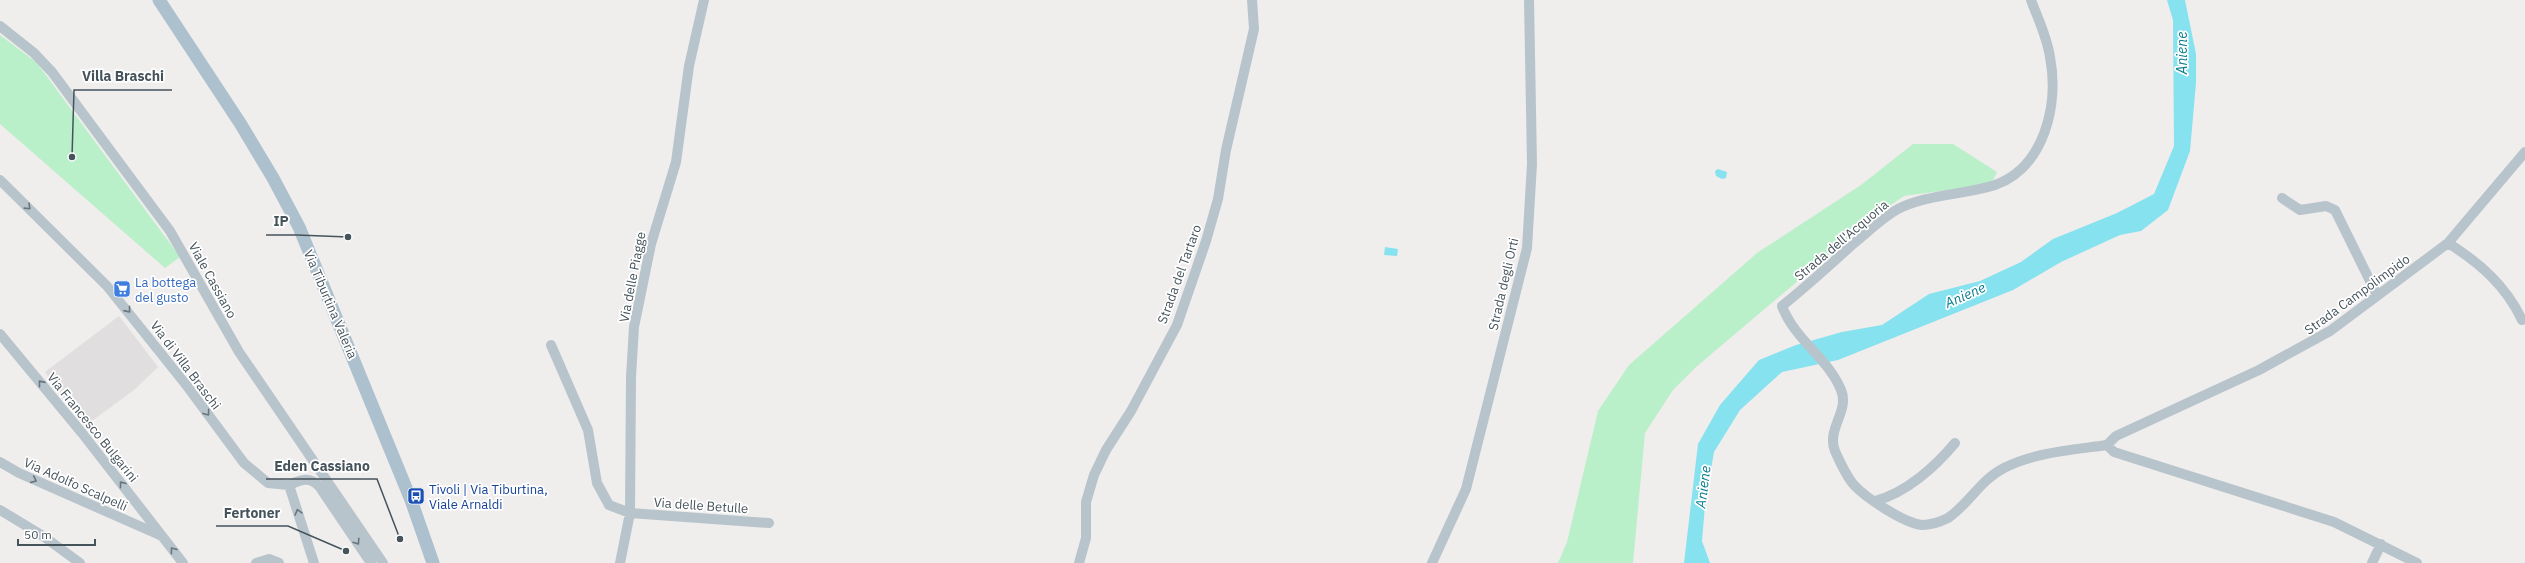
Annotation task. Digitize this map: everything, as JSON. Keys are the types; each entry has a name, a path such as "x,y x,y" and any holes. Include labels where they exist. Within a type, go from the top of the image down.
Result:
{"main road":[{"name":"Via Tiburtina Valeria","path":"159,0 240,123 273,178 299,228 411,500 433,563"}],"street":[{"name":"Via delle Piagge","path":"620,563 630,513 631,377 634,327 650,244 677,156 689,66 704,0"},
{"name":"Strada del Tartaro","path":"1079,563 1086,541 1086,502 1094,476 1106,450 1128,417 1178,321 1206,241 1218,199 1226,150 1254,29 1252,0"},
{"name":"Strada degli Orti","path":"1432,563 1466,489 1527,248 1532,164 1528,0"},
{"name":"Strada dell'Acquoria","path":"1875,501 1851,480 1834,448 1834,432 1843,409 1844,398 1838,382 1798,332 1782,306 1895,211 1921,200 1961,194 2003,181 2017,173 2032,156 2042,140 2049,120 2052,74 2047,42 2031,0"},
{"name":"Viale Cassiano","path":"0,26 34,53 52,72 170,231 239,352 383,563"},
{"name":"Strada Campolimpido","path":"2107,445 2116,436 2309,344 2345,321 2377,295 2448,243 2525,152"},
{"name":"Via di Villa Braschi","path":"0,180 107,286 187,386 244,463 268,483 289,485"},
{"path":"2282,198 2293,207 2300,210 2326,206 2334,210 2377,295"},
{"path":"2448,243 2475,261 2498,282 2510,296 2522,320"},
{"name":"Via Francesco Bulgarini","path":"0,334 77,427 183,563"},
{"name":"Via delle Betulle","path":"551,345 588,430 600,490 612,508 630,513 769,523"},
{"path":"1875,501 1895,493 1929,470 1955,443"},
{"path":"1875,501 1911,522 1922,525 1936,523 1952,514 1984,481 2005,467 2044,455 2107,445 2114,452 2334,522 2382,544 2417,563"},
{"name":"Via Adolfo Scalpelli","path":"0,462 19,473 164,537"},
{"path":"314,563 289,485 304,479 315,482 371,563"},
{"path":"0,510 43,536 80,563"},
{"path":"2372,563 2382,544"},
{"path":"256,563 269,559 279,563"}],"shaded area":[{"path":"119,316 158,367 134,390 85,426 45,372"}],"green space":[{"path":"0,35 37,63 180,257 165,268 0,124"},
{"path":"1913,144 1953,144 1997,172 1991,184 1904,196 1876,215 1696,367 1673,390 1645,433 1633,563 1558,563 1567,542 1598,411 1629,365 1757,253 1861,185"}],"water":[{"name":"Aniene","path":"2167,0 2185,0 2196,54 2196,83 2190,151 2168,210 2141,231 2120,235 2061,262 2013,290 1838,360 1782,372 1740,410 1714,452 1705,505 1702,541 1710,563 1684,563 1698,444 1720,405 1759,360 1796,345 1842,332 1882,325 1929,294 1980,281 2021,262 2053,239 2117,213 2154,194 2174,146 2173,20"},
{"path":"1718,169 1727,172 1726,178 1722,179 1716,176 1715,171"},
{"path":"1385,247 1398,249 1397,256 1384,255"}],"place":[{"name":"Villa Braschi","path":"72,157"},
{"name":"IP","path":"348,237"},
{"name":"La bottega del gusto","path":"122,289"},
{"name":"Tivoli | Via Tiburtina, Viale Arnaldi","path":"416,496"},
{"name":"Eden Cassiano","path":"400,539"},
{"name":"Fertoner","path":"346,551"}]}
